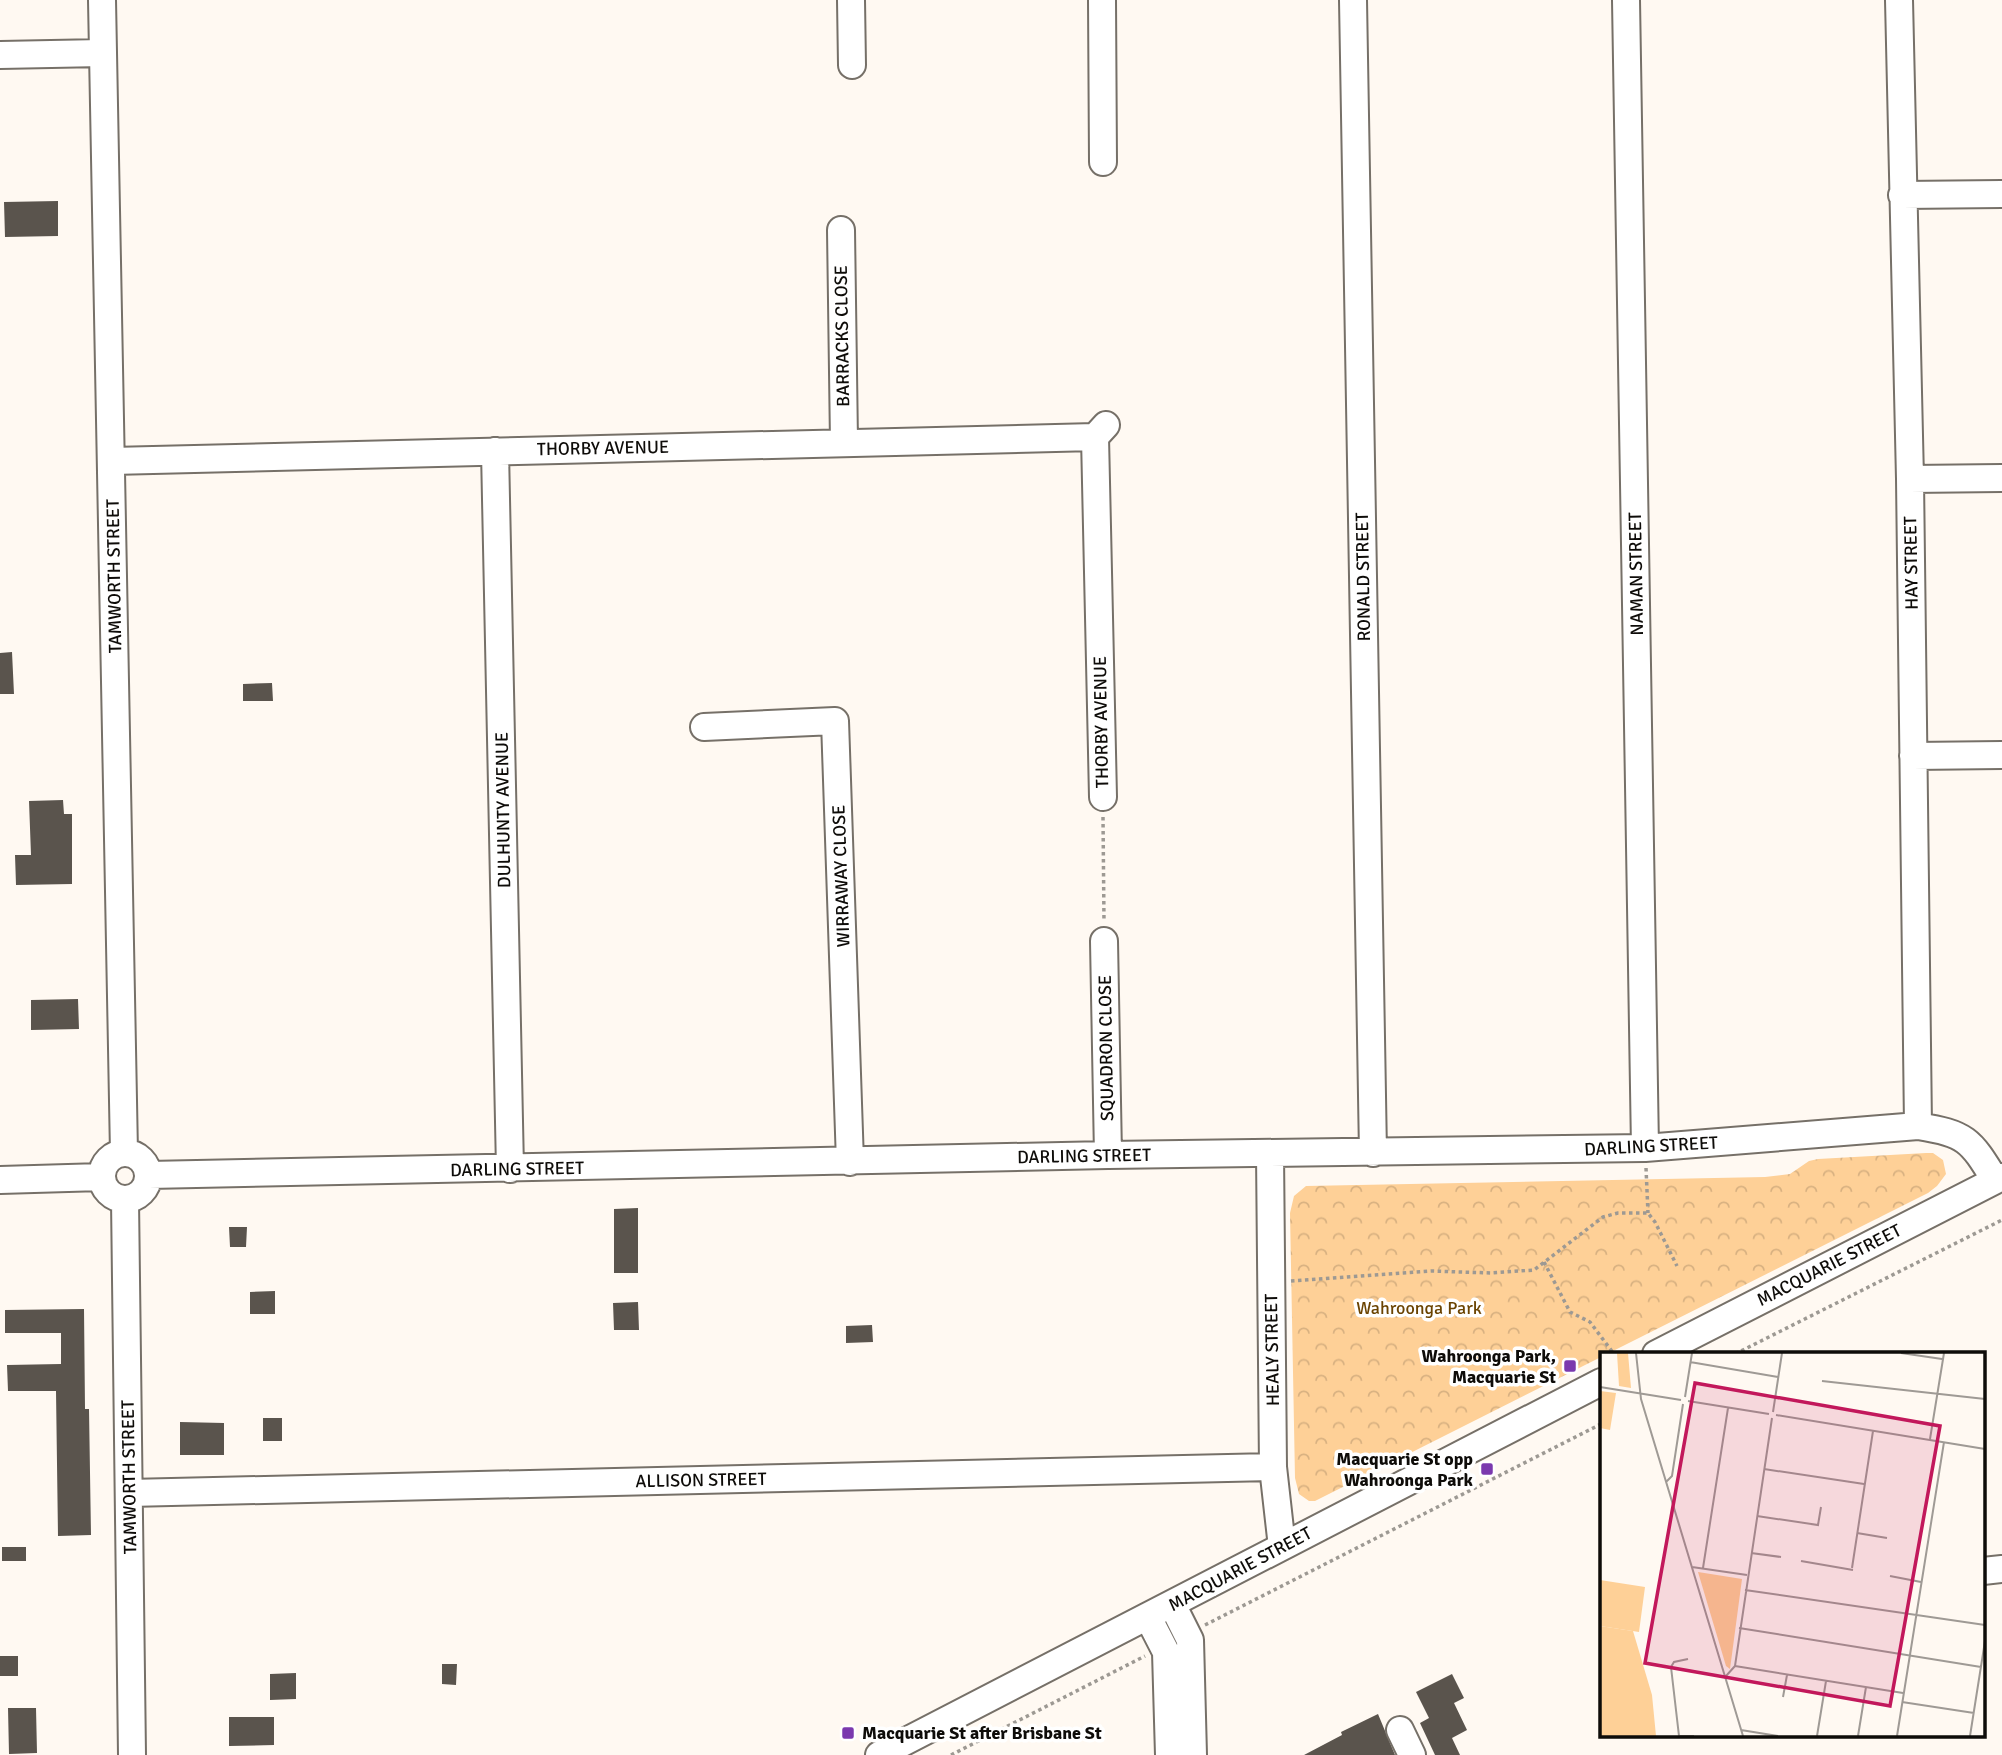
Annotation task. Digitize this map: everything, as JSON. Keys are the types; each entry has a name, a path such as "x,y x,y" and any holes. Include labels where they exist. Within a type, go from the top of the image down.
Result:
{"street":[{"name":"TAMWORTH STREET","path":"102,0 124,1153"},
{"path":"851,0 852,65"},
{"path":"1102,0 1103,162"},
{"name":"RONALD STREET","path":"1353,0 1373,1153"},
{"name":"NAMAN STREET","path":"1626,0 1645,1148"},
{"name":"HAY STREET","path":"1899,0 1910,479 1918,1126"},
{"path":"0,55 102,53"},
{"path":"1902,195 2002,194"},
{"name":"BARRACKS CLOSE","path":"841,230 844,443"},
{"name":"THORBY AVENUE","path":"112,461 844,443 1101,431 1103,797"},
{"name":"DULHUNTY AVENUE","path":"495,451 510,1169"},
{"path":"1910,479 2002,478"},
{"name":"WIRRAWAY CLOSE","path":"704,727 835,721 850,1162"},
{"path":"1913,756 2002,755"},
{"name":"SQUADRON CLOSE","path":"1104,941 1108,1155"},
{"name":"DARLING STREET","path":"149,1175 1108,1155 1645,1148 1918,1126 1948,1131 1966,1139 1998,1179"},
{"path":"124,1153 144,1162 149,1175 145,1190 132,1199 125,1200 111,1195 103,1184 102,1177 106,1163 124,1153"},
{"name":"HEALY STREET","path":"1270,1153 1273,1468 1282,1547"},
{"path":"0,1180 102,1177"},
{"name":"MACQUARIE STREET","path":"1660,1352 1998,1179"},
{"name":"TAMWORTH STREET","path":"125,1200 132,1755"},
{"name":"MACQUARIE STREET","path":"879,1755 1600,1383"},
{"name":"ALLISON STREET","path":"129,1493 1273,1468"},
{"path":"1984,1571 2002,1569"},
{"path":"1172,1604 1190,1640 1193,1755"},
{"path":"1149,1617 1166,1652 1169,1755"},
{"path":"1399,1730 1412,1755"}],"path":[{"path":"1103,797 1104,941"},
{"path":"1645,1148 1648,1213 1677,1266"},
{"path":"1271,1283 1432,1271 1491,1273 1534,1270 1603,1217 1618,1213 1648,1213"},
{"path":"1739,1352 2002,1220"},
{"path":"1544,1262 1570,1312 1590,1322 1612,1352"},
{"path":"1187,1634 1600,1425"},
{"path":"951,1755 1164,1646"}],"green space":[{"name":"Wahroonga Park","path":"1933,1153 1943,1160 1946,1174 1928,1193 1611,1352 1600,1352 1600,1358 1315,1501 1309,1501 1299,1494 1295,1478 1290,1213 1294,1196 1306,1186 1765,1177 1790,1174 1809,1161"}],"building":[{"path":"58,201 58,236 5,237 4,202"},
{"path":"12,652 14,694 0,694 0,653"},
{"path":"272,683 273,701 243,701 243,684"},
{"path":"63,800 64,814 72,814 72,884 16,885 15,855 31,855 29,801"},
{"path":"78,999 79,1029 31,1030 31,1000"},
{"path":"638,1208 638,1273 614,1273 614,1209"},
{"path":"229,1227 247,1227 246,1247 230,1247"},
{"path":"275,1291 275,1314 250,1314 250,1292"},
{"path":"638,1302 639,1330 614,1330 613,1303"},
{"path":"84,1309 91,1535 58,1536 56,1391 8,1391 7,1365 61,1364 61,1333 5,1333 5,1310"},
{"path":"872,1325 873,1342 846,1343 846,1326"},
{"path":"263,1418 282,1418 282,1441 263,1441"},
{"path":"180,1422 224,1423 224,1455 180,1455"},
{"path":"2,1547 26,1547 26,1561 2,1561"},
{"path":"0,1656 18,1656 18,1676 0,1676"},
{"path":"442,1664 457,1664 456,1685 442,1684"},
{"path":"296,1673 296,1699 270,1700 270,1674"},
{"path":"1452,1674 1464,1698 1454,1703 1467,1730 1452,1738 1460,1755 1435,1755 1420,1723 1429,1718 1416,1692"},
{"path":"8,1708 36,1708 37,1753 9,1754"},
{"path":"1378,1714 1395,1755 1304,1755 1342,1735 1341,1732"},
{"path":"229,1717 274,1717 274,1745 229,1746"}],"place":[{"name":"Wahroonga Park, Macquarie St","path":"1570,1366"},
{"name":"Macquarie St opp Wahroonga Park","path":"1487,1469"},
{"name":"Macquarie St after Brisbane St","path":"848,1733"}]}
